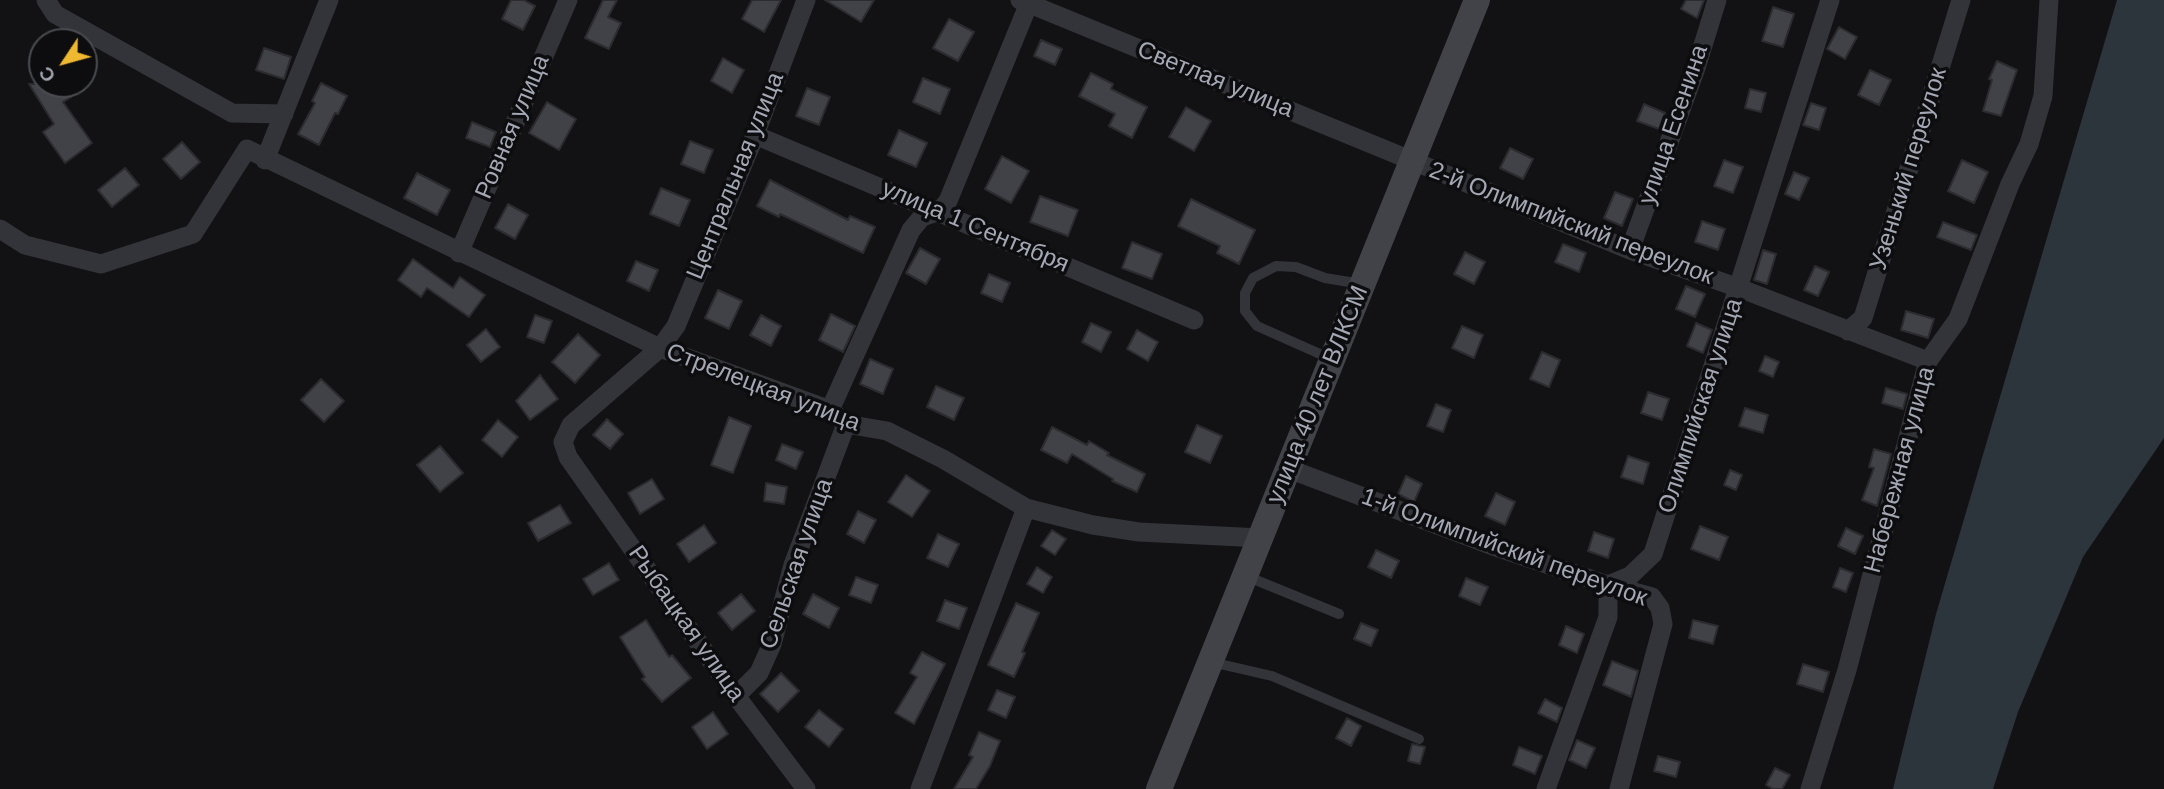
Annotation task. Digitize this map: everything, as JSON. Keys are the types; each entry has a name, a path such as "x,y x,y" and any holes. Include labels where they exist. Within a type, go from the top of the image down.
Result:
{"street":[{"path":"46,0 55,13 232,113 284,114"},
{"path":"265,160 329,0"},
{"name":"Ровная улица","path":"459,253 568,0"},
{"name":"Центральная улица","path":"568,457 563,442 571,425 660,348 676,326 755,135 806,0"},
{"name":"улица 40 лет ВЛКСМ","path":"1164,788 1210,662 1477,0"},
{"name":"улица Есенина","path":"1630,250 1696,68 1717,0"},
{"name":"Олимпийская улица","path":"1608,586 1630,576 1653,554 1830,0"},
{"name":"Узенький переулок","path":"1848,331 1863,318 1961,0"},
{"name":"Набережная улица","path":"1810,789 1847,670 1928,361 1958,319 2010,184 2029,144 2043,96 2049,0"},
{"path":"830,410 911,230 922,217 940,211 948,201 1024,2"},
{"name":"Светлая улица","path":"1024,2 1411,161"},
{"name":"улица 1 Сентября","path":"755,135 1194,320"},
{"name":"Стрелецкая улица","path":"0,229 25,245 101,264 193,233 247,149 660,348 830,410 846,424 887,431 1027,508 1093,525 1139,532 1261,538"},
{"name":"2-й Олимпийский переулок","path":"1411,161 1630,250 1739,288 1928,361"},
{"name":"Сельская улица","path":"736,696 759,673 772,644 793,565 846,424"},
{"name":"Рыбацкая улица","path":"568,457 736,696 806,789"},
{"name":"1-й Олимпийский переулок","path":"1289,469 1496,548 1608,586 1652,597 1660,608 1662,624 1619,789"},
{"path":"920,789 1027,508"},
{"path":"1546,789 1608,617 1608,586"}],"lane":[{"path":"1332,359 1257,326 1245,311 1245,292 1254,278 1276,266 1296,267 1325,278 1362,284"},
{"path":"1245,576 1339,614"},
{"path":"1210,662 1272,676 1419,739"}],"shaded area":[{"path":"2117,0 2164,0 2164,438 2083,557 2018,712 1993,789 1893,789 1936,614"}],"building":[{"path":"511,0 524,0 535,6 523,30 502,19"},
{"path":"603,0 617,0 608,17 621,23 609,49 585,38"},
{"path":"752,0 781,0 764,32 742,19"},
{"path":"825,0 874,0 861,22"},
{"path":"1686,0 1704,0 1697,18 1681,9"},
{"path":"1773,7 1794,14 1783,47 1762,41"},
{"path":"949,19 974,32 958,61 933,48"},
{"path":"1839,27 1857,37 1845,59 1827,49"},
{"path":"1041,40 1062,49 1055,65 1034,56"},
{"path":"264,48 291,57 284,79 256,70"},
{"path":"723,58 744,70 732,93 711,81"},
{"path":"1997,61 2017,70 2001,116 1983,111 1992,80 1989,79"},
{"path":"1870,70 1891,80 1879,105 1858,95"},
{"path":"1091,73 1113,84 1111,89 1147,107 1132,138 1109,126 1115,114 1079,96"},
{"path":"923,78 950,89 940,114 913,102"},
{"path":"321,83 347,96 319,145 298,134 315,103 312,101"},
{"path":"807,88 830,97 819,125 796,116"},
{"path":"1750,89 1766,93 1761,112 1745,108"},
{"path":"38,98 69,98 63,102 92,143 65,163 43,132 54,124"},
{"path":"547,102 576,119 559,150 529,133"},
{"path":"1811,103 1826,108 1819,130 1803,125"},
{"path":"1644,104 1665,113 1659,129 1637,121"},
{"path":"1186,107 1211,121 1194,151 1169,137"},
{"path":"472,122 496,132 490,147 466,138"},
{"path":"899,130 927,143 916,167 888,155"},
{"path":"690,141 713,150 704,173 681,164"},
{"path":"182,142 200,162 181,179 163,159"},
{"path":"1510,148 1533,159 1523,179 1500,168"},
{"path":"1002,156 1029,171 1011,203 985,189"},
{"path":"1724,160 1743,167 1733,193 1714,186"},
{"path":"1962,160 1988,172 1974,203 1948,191"},
{"path":"125,168 139,185 112,207 98,190"},
{"path":"1794,172 1809,178 1799,200 1785,194"},
{"path":"417,173 450,190 437,215 404,198"},
{"path":"770,180 848,220 850,216 875,227 863,253 757,206"},
{"path":"661,188 690,200 679,226 650,214"},
{"path":"1615,192 1633,199 1622,226 1604,218"},
{"path":"1040,196 1078,210 1068,236 1030,222"},
{"path":"1191,199 1255,230 1239,264 1217,253 1220,246 1178,226"},
{"path":"508,204 528,215 515,239 495,228"},
{"path":"1702,221 1725,229 1718,250 1695,242"},
{"path":"1943,222 1977,235 1971,250 1937,237"},
{"path":"1132,242 1162,254 1152,279 1122,268"},
{"path":"1563,244 1586,253 1579,272 1555,262"},
{"path":"920,248 940,259 926,284 906,273"},
{"path":"1763,250 1776,254 1767,284 1754,280"},
{"path":"1465,252 1485,262 1474,284 1454,274"},
{"path":"413,259 453,288 460,277 485,295 469,317 427,288 421,297 398,280"},
{"path":"636,261 658,270 649,291 627,281"},
{"path":"1815,266 1829,272 1818,296 1804,290"},
{"path":"989,274 1010,283 1002,302 981,293"},
{"path":"1686,286 1705,294 1695,317 1676,309"},
{"path":"718,290 742,301 729,329 705,318"},
{"path":"1906,311 1934,319 1928,338 1901,330"},
{"path":"831,314 855,326 843,352 819,340"},
{"path":"535,315 552,321 544,343 527,337"},
{"path":"761,315 781,326 771,346 750,335"},
{"path":"1091,323 1111,332 1101,352 1082,342"},
{"path":"1696,323 1712,330 1703,353 1687,346"},
{"path":"1462,326 1483,335 1474,358 1452,348"},
{"path":"486,329 500,347 481,362 467,345"},
{"path":"1137,330 1158,342 1148,361 1127,349"},
{"path":"578,334 600,355 575,383 552,362"},
{"path":"1542,352 1560,360 1549,387 1530,379"},
{"path":"1765,356 1779,362 1773,377 1759,371"},
{"path":"870,359 893,369 883,394 860,384"},
{"path":"540,375 558,399 530,420 516,401"},
{"path":"321,379 344,401 324,422 301,400"},
{"path":"936,386 964,398 954,420 927,407"},
{"path":"1886,388 1907,394 1903,409 1882,403"},
{"path":"1648,392 1669,399 1662,420 1641,413"},
{"path":"1436,404 1451,410 1443,432 1427,426"},
{"path":"1745,408 1768,415 1763,433 1739,426"},
{"path":"729,417 751,426 733,473 711,465"},
{"path":"607,419 623,434 610,449 593,435"},
{"path":"498,420 518,437 502,457 482,440"},
{"path":"1197,425 1222,436 1210,463 1185,452"},
{"path":"1052,427 1087,445 1089,441 1109,453 1107,455 1145,474 1137,492 1112,481 1113,479 1072,454 1067,463 1041,450"},
{"path":"782,444 803,452 796,469 776,460"},
{"path":"440,446 463,473 440,492 417,465"},
{"path":"1874,449 1891,454 1877,506 1862,500 1874,468 1869,467"},
{"path":"1628,456 1649,463 1643,484 1621,477"},
{"path":"1730,470 1742,475 1736,490 1724,485"},
{"path":"906,475 930,491 912,517 888,502"},
{"path":"1406,476 1422,484 1414,502 1398,494"},
{"path":"652,479 664,499 640,514 628,493"},
{"path":"766,483 787,487 784,504 764,501"},
{"path":"1496,493 1515,502 1505,525 1485,516"},
{"path":"560,505 571,523 538,541 528,523"},
{"path":"858,511 876,520 864,543 847,534"},
{"path":"704,525 716,543 689,562 677,544"},
{"path":"1700,526 1728,537 1719,560 1691,549"},
{"path":"1846,528 1863,536 1855,554 1838,546"},
{"path":"1052,530 1066,539 1055,555 1041,546"},
{"path":"1594,532 1614,539 1608,558 1588,551"},
{"path":"938,534 959,544 948,567 927,558"},
{"path":"1376,550 1399,561 1391,578 1368,567"},
{"path":"609,563 619,580 593,595 583,579"},
{"path":"1037,567 1052,577 1043,593 1027,584"},
{"path":"1840,568 1853,573 1846,592 1833,587"},
{"path":"856,577 878,585 871,603 849,595"},
{"path":"1466,578 1488,587 1480,605 1459,596"},
{"path":"741,594 755,611 732,630 718,613"},
{"path":"813,594 839,608 829,628 803,614"},
{"path":"945,600 967,608 959,629 937,621"},
{"path":"1016,603 1039,613 1014,677 988,665"},
{"path":"646,620 669,657 672,655 691,678 662,702 642,679 645,677 620,637"},
{"path":"1693,620 1718,626 1713,644 1689,638"},
{"path":"1361,623 1378,630 1371,646 1354,639"},
{"path":"1566,626 1584,634 1577,653 1559,645"},
{"path":"922,652 945,664 914,724 895,713 917,677 910,673"},
{"path":"1612,661 1638,671 1631,697 1603,685"},
{"path":"1803,664 1829,672 1823,692 1797,684"},
{"path":"781,673 799,691 778,712 760,694"},
{"path":"997,690 1015,697 1006,718 988,710"},
{"path":"1545,699 1562,708 1557,722 1538,713"},
{"path":"819,710 843,729 829,747 805,727"},
{"path":"713,712 728,734 707,749 692,727"},
{"path":"1347,718 1361,726 1351,746 1336,738"},
{"path":"979,732 1000,741 990,766 976,789 954,789 973,757 969,755"},
{"path":"1577,740 1595,748 1586,768 1569,760"},
{"path":"1412,744 1425,747 1420,764 1408,761"},
{"path":"1519,747 1542,756 1535,774 1513,765"},
{"path":"1658,756 1680,762 1676,777 1654,771"},
{"path":"1775,768 1790,775 1782,789 1773,789 1766,785"}]}
